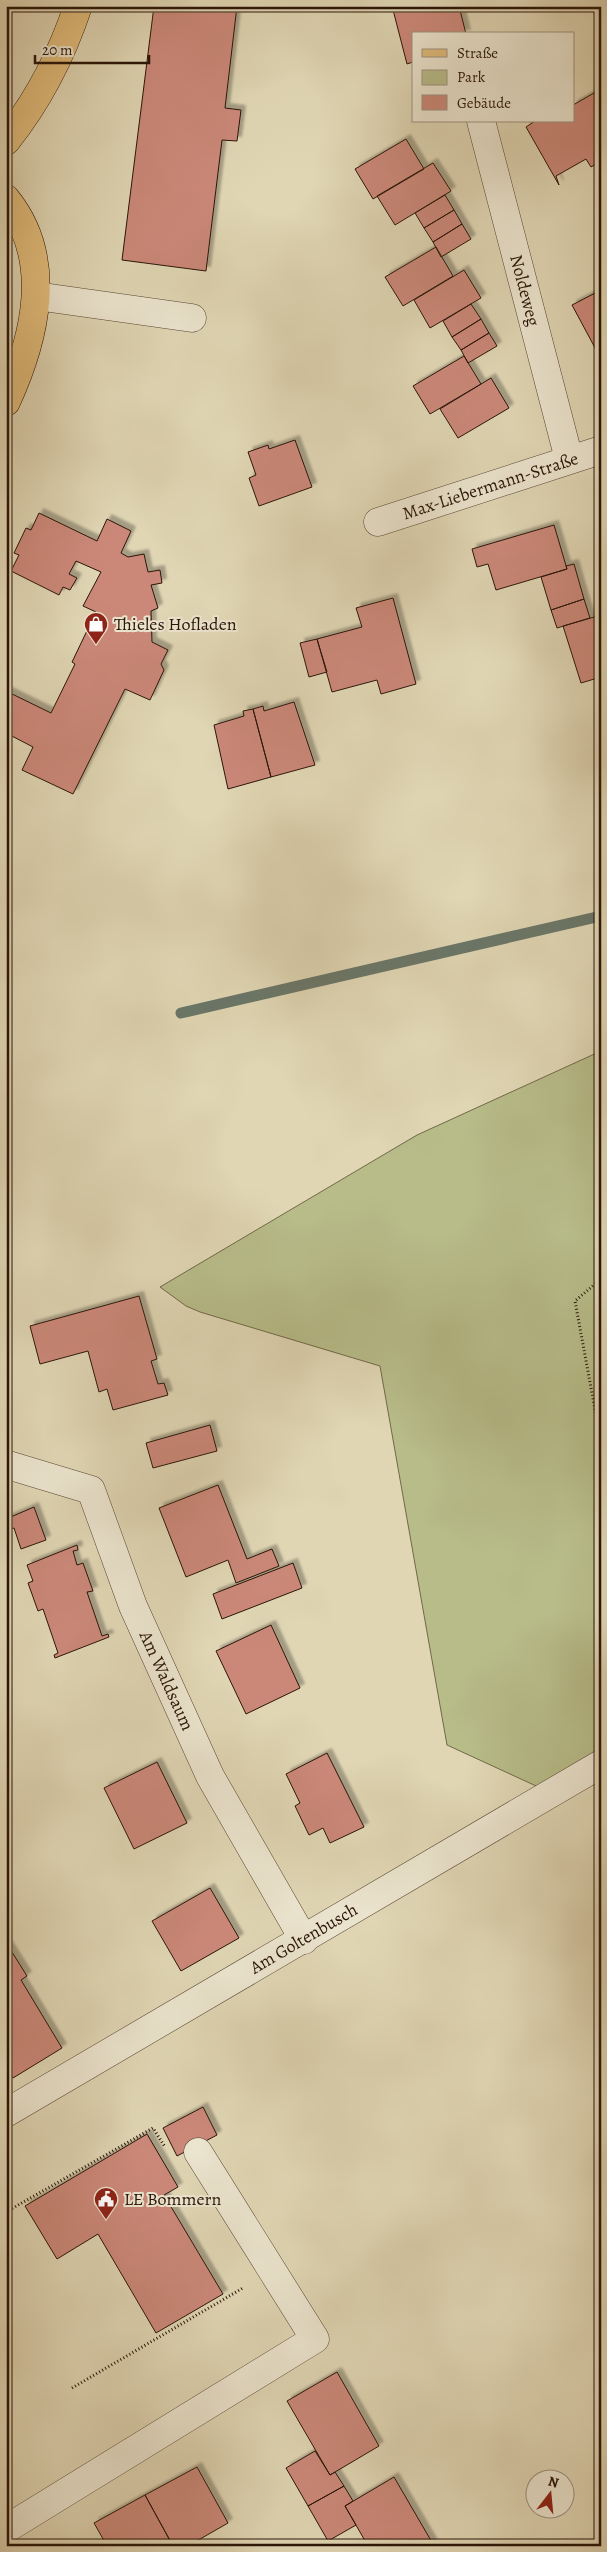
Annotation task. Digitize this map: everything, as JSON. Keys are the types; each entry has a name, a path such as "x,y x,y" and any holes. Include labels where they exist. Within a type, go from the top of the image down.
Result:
{"main road":[{"path":"6,141 33,102 55,62 78,6"},
{"path":"6,199 26,234 35,268 36,296 26,352 6,402"}],"street":[{"name":"Noldeweg","path":"481,122 569,459"},
{"path":"36,296 192,318"},
{"name":"Max-Liebermann-Straße","path":"378,522 601,450"},
{"name":"Am Waldsaum","path":"8,1464 90,1490 133,1606 210,1776 304,1940"},
{"name":"Am Goltenbusch","path":"6,2113 304,1940 601,1764"},
{"path":"6,2529 315,2338 198,2152"}],"path":[{"path":"601,1279 575,1301 601,1442"},
{"path":"6,2212 153,2128 176,2166 198,2152"},
{"path":"72,2388 272,2271"}],"green space":[{"path":"601,1051 601,1760 547,1791 447,1745 380,1366 200,1312 186,1306 160,1287 417,1135"}],"building":[{"path":"154,6 237,6 225,108 241,110 237,141 222,140 206,271 122,260"},
{"path":"392,6 459,6 466,32 412,32 412,62 407,64"},
{"path":"593,6 601,6 601,12 595,13"},
{"path":"601,89 601,161 591,167 586,159 556,176 559,185 526,127 534,122 574,122 574,104"},
{"path":"406,139 424,169 373,199 355,169"},
{"path":"433,163 451,191 395,225 377,196"},
{"path":"445,195 454,210 424,228 415,213"},
{"path":"454,210 462,224 433,242 424,228"},
{"path":"462,224 471,239 441,257 433,242"},
{"path":"436,247 453,276 403,306 385,277"},
{"path":"464,270 481,298 430,328 414,300"},
{"path":"601,290 601,359 572,305"},
{"path":"471,304 481,319 452,337 443,321"},
{"path":"481,319 489,333 461,350 452,337"},
{"path":"489,333 497,346 468,363 461,350"},
{"path":"464,356 481,384 430,414 413,386"},
{"path":"491,378 509,408 458,438 440,409"},
{"path":"295,440 312,487 259,506 249,478 256,475 248,452 268,445 269,449"},
{"path":"39,513 97,541 107,519 131,531 121,553 128,557 144,554 148,572 160,570 162,583 151,585 158,608 151,611 152,642 168,650 161,664 164,670 150,700 125,689 73,794 22,770 33,747 6,733 6,691 51,713 75,664 72,662 96,612 83,606 101,572 76,561 69,574 77,578 70,590 63,587 59,595 11,571 19,555 14,553 26,528 31,530"},
{"path":"554,525 567,569 496,590 488,564 477,567 472,549"},
{"path":"574,564 584,599 551,610 541,577 567,569 566,566"},
{"path":"393,598 416,684 381,694 377,680 332,692 317,639 362,627 356,608"},
{"path":"584,599 590,618 557,628 551,610"},
{"path":"601,615 601,677 581,683 563,626"},
{"path":"317,639 327,672 309,677 300,643"},
{"path":"294,702 315,765 271,777 253,709 263,706 264,711"},
{"path":"253,709 271,777 228,789 214,725 244,716 243,711"},
{"path":"139,1296 157,1359 151,1361 158,1384 164,1383 168,1395 113,1410 107,1389 99,1392 88,1351 40,1364 30,1326"},
{"path":"210,1425 217,1451 153,1468 146,1443"},
{"path":"218,1485 247,1559 272,1549 279,1566 236,1583 228,1560 186,1577 159,1508"},
{"path":"34,1507 46,1540 21,1549 14,1528 6,1531 6,1519"},
{"path":"77,1545 78,1550 73,1551 77,1565 83,1563 93,1591 87,1592 102,1636 108,1634 109,1637 55,1658 54,1655 58,1653 43,1609 38,1611 28,1583 33,1581 27,1565"},
{"path":"293,1563 302,1588 222,1619 213,1594"},
{"path":"271,1625 300,1688 246,1714 216,1651"},
{"path":"327,1753 364,1827 330,1843 323,1828 309,1835 295,1806 300,1803 286,1774"},
{"path":"157,1762 187,1823 134,1849 104,1788"},
{"path":"210,1888 239,1938 181,1971 152,1921"},
{"path":"7,1944 27,1976 21,1980 62,2048 13,2078 6,2066"},
{"path":"203,2107 217,2135 177,2156 163,2128"},
{"name":"LE Bommern","path":"147,2134 178,2187 164,2195 223,2294 156,2333 98,2234 57,2259 25,2206"},
{"path":"337,2372 379,2446 330,2475 287,2401"},
{"path":"315,2451 330,2475 335,2472 344,2486 308,2506 286,2468"},
{"path":"197,2467 228,2523 188,2546 173,2546 145,2495"},
{"path":"394,2477 433,2544 430,2546 368,2546 345,2506"},
{"path":"344,2486 353,2501 345,2506 356,2525 328,2541 308,2506"},
{"path":"145,2495 173,2546 107,2546 94,2523"}],"waterway":[{"path":"181,1013 601,916"}],"place":[{"name":"Thieles Hofladen","path":"96,645"},
{"name":"LE Bommern","path":"106,2220"}]}
